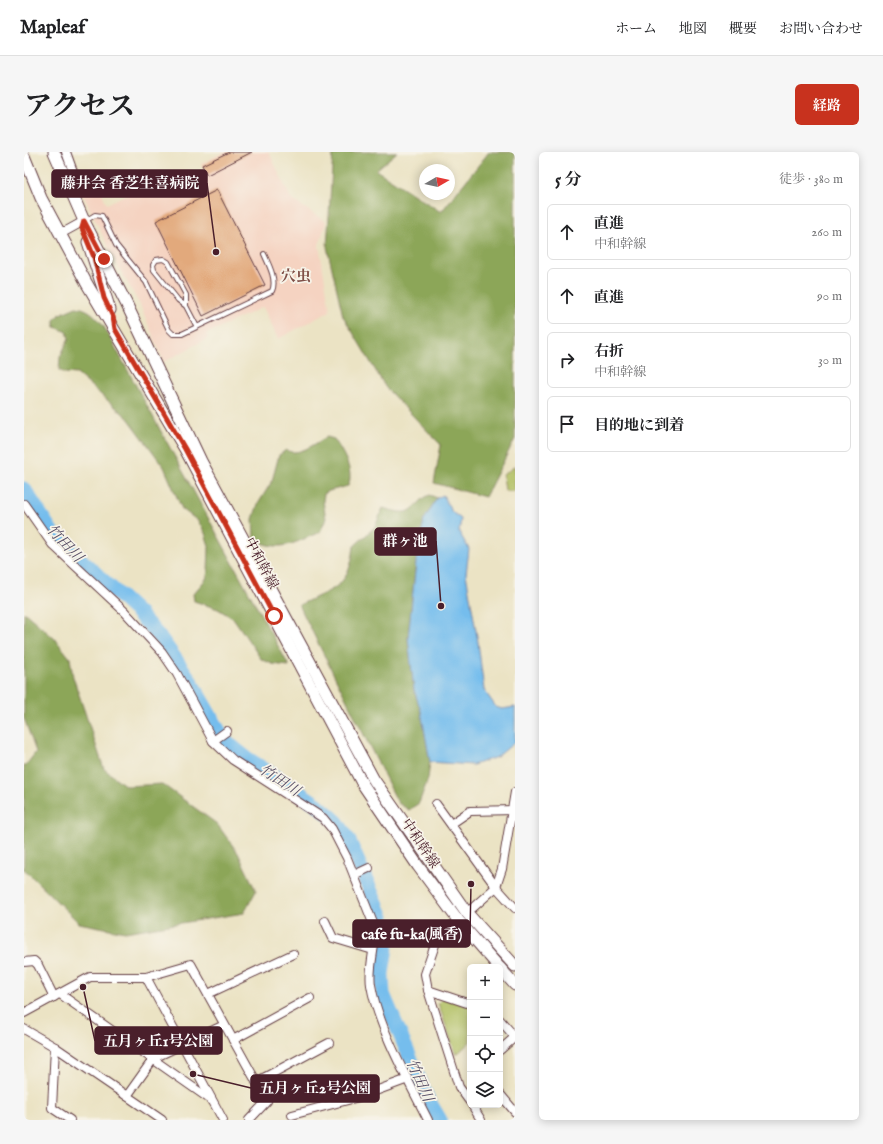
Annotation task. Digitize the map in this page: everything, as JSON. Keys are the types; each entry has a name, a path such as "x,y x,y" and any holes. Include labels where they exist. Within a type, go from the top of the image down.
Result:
{"main road":[{"name":"中和幹線","path":"54,152 71,179 84,221 126,302 202,461 374,780 467,913 515,966"},
{"name":"中和幹線","path":"24,156 40,198 185,449 362,783 418,866 458,920 497,964"},
{"path":"84,221 82,228 94,257 104,298 113,317 115,329"},
{"name":"中和幹線","path":"503,971 515,985"}],"street":[{"path":"66,152 71,179"},
{"path":"59,231 66,231 84,221"},
{"path":"24,504 52,544 130,616 162,652 177,674 213,741 233,760 323,818 340,842 375,928 376,939 373,950 371,984 381,1020 428,1120"},
{"path":"213,741 227,731"},
{"path":"467,913 496,887 502,869 514,810 515,792"},
{"path":"436,804 496,887 515,908"},
{"path":"451,824 470,811 514,810"},
{"path":"354,875 369,868"},
{"path":"458,920 436,939 425,974 428,990 460,1086 467,1097"},
{"path":"325,921 333,938 373,950"},
{"path":"208,994 293,954"},
{"path":"24,962 34,961 57,995 154,1058 211,1100"},
{"path":"24,1013 90,978 146,977 191,964 267,1101 249,1120"},
{"path":"146,977 223,1120"},
{"path":"428,990 467,1003"},
{"path":"233,1040 310,998"},
{"path":"503,1023 515,1037 503,1047"},
{"path":"127,1096 154,1058 224,1024"},
{"path":"24,1029 55,1047 162,1120"},
{"path":"256,1082 329,1043"},
{"path":"55,1047 52,1108 70,1120"},
{"path":"292,1114 359,1097 408,1079"},
{"path":"503,1098 515,1112"},
{"path":"474,1108 481,1120"}],"lane":[{"path":"71,179 96,175 132,180 150,178"},
{"path":"84,221 95,215 102,216 116,245 146,282 169,330 173,334 178,335 272,291 274,281 264,254"},
{"path":"186,306 178,300 154,270 153,265 156,260 163,259 168,262 186,295 186,306 196,327"}],"shaded area":[{"path":"224,152 269,152 291,199 326,222 319,245 330,311 278,339 263,307 206,334 208,338 164,362 140,305 114,259 76,180 94,177 107,204 137,189 176,187 179,194 207,178 201,164"}],"green space":[{"path":"333,152 397,152 376,170 419,198 419,200 422,200 441,212 451,200 455,200 455,194 489,152 515,152 515,439 485,497 434,483 441,445 386,388 343,316 327,247"},
{"path":"76,307 91,313 103,325 289,666 272,664 261,659 234,619 218,609 194,601 193,594 206,579 208,572 209,546 205,533 198,521 182,509 164,467 128,418 77,374 65,373 59,370 60,357 69,338 67,332 55,327 54,320 60,314"},
{"path":"327,437 334,439 344,455 349,468 350,480 348,486 329,491 324,494 323,501 326,519 320,532 295,543 280,546 272,546 254,539 253,519 258,504 272,481 279,455 286,450 291,452 302,451"},
{"path":"515,466 515,491 505,491 503,475"},
{"path":"430,495 437,498 424,520 417,553 408,638 414,690 421,711 430,762 428,779 419,803 409,810 398,803 299,605 330,590 344,579 352,560 354,546 375,527 383,508 406,512"},
{"path":"24,612 55,639 70,658 73,677 104,769 126,786 162,784 217,824 238,853 256,891 244,913 125,932 79,923 24,869 24,765 26,765 36,752 24,718"},
{"path":"443,998 467,1005 467,1045 456,1055 438,1003"}],"water":[{"path":"443,495 452,512 461,519 459,532 469,549 466,574 478,642 484,690 496,707 502,709 515,707 515,742 497,757 473,765 430,762 421,711 414,690 408,638 417,553 424,520 437,498"}],"building":[{"path":"229,152 252,152 207,175 202,165"},
{"path":"217,190 265,285 203,316 156,221"}],"waterway":[{"name":"竹田川","path":"24,489 53,534 138,613 161,639 188,677 224,740 245,757 318,805 337,822 348,839 382,917 387,941 382,974 383,994 427,1098 440,1120"}],"place":[{"name":"藤井会 香芝生喜病院","path":"216,252"},
{"name":"群ヶ池","path":"441,606"},
{"name":"cafe fu-ka(風香)","path":"471,884"},
{"name":"五月ヶ丘1号公園","path":"83,987"},
{"name":"五月ヶ丘2号公園","path":"193,1074"}],"district":[{"name":"穴虫","path":"296,276"}],"route":[{"path":"104,259 84,221 82,228 94,257 104,298 113,317 115,329 185,449 274,616"}]}
